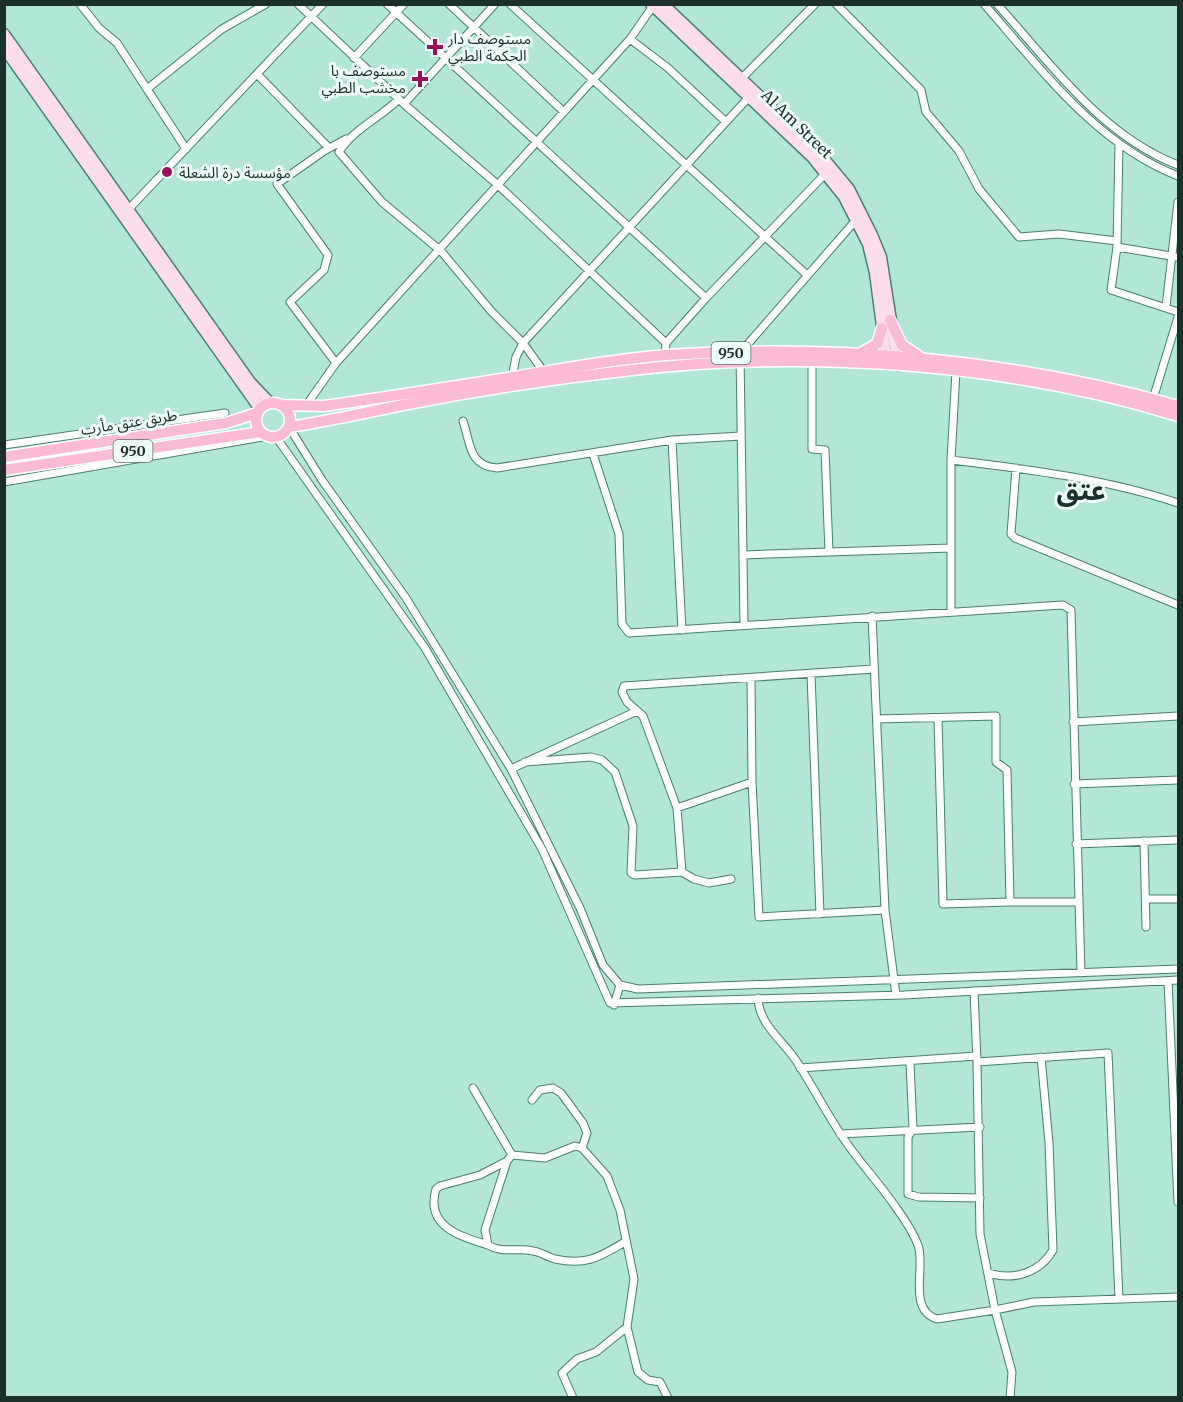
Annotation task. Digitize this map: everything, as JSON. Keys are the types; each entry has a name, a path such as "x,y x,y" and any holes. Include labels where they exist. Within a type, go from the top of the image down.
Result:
{"main road":[{"name":"Al Am Street","path":"656,5 742,78 833,167 849,189 873,235 881,257 891,320 892,360"},
{"name":"Al Am Street","path":"656,5 826,173 856,220 868,244 875,273 882,328 892,360"},
{"path":"4,34 259,411"},
{"path":"4,48 250,382 270,403 282,405 290,415 289,427 268,435 256,425 259,411 270,403"},
{"path":"891,320 902,345 926,359"},
{"path":"856,354 872,350 881,337 882,328"},
{"name":"950","path":"282,405 324,406 512,378 632,370 740,358 856,354 1088,392 1123,399 1179,416"},
{"name":"950","path":"289,427 665,355 812,363 926,359 1079,380 1179,406"},
{"name":"طريق عتق مأرب","path":"4,457 226,423 259,411"},
{"name":"طريق عتق مأرب","path":"4,470 268,435"}],"street":[{"path":"80,4 99,28 117,43 186,149"},
{"path":"147,89 222,28 266,4"},
{"path":"298,4 402,102 498,186 666,344"},
{"path":"125,213 323,4"},
{"path":"387,4 706,298"},
{"path":"354,58 404,4"},
{"path":"449,4 564,112"},
{"path":"336,363 290,302 324,270 328,255 277,184 402,102 446,60 495,4"},
{"path":"510,4 806,274"},
{"path":"742,78 815,4"},
{"path":"836,4 921,90 926,112 959,151 979,189 1019,237 1059,234 1176,257"},
{"path":"984,4 1056,86 1103,132 1159,168 1179,176"},
{"path":"997,4 1065,81 1112,126 1162,159 1179,165"},
{"path":"305,407 336,363 441,250 630,39 656,5"},
{"path":"630,39 668,68 726,122"},
{"path":"258,74 329,148"},
{"path":"512,378 516,357 523,344 749,98"},
{"path":"347,139 339,152 382,202 441,250 491,311 523,344 545,377"},
{"path":"1119,144 1117,244 1111,290 1179,312"},
{"path":"665,355 666,344 706,298 826,173"},
{"path":"1166,308 1176,257 1179,202"},
{"path":"744,625 740,358 806,274 856,220"},
{"path":"1154,399 1179,317"},
{"path":"812,363 812,449 825,450 829,552"},
{"path":"951,610 951,460 956,371"},
{"path":"4,445 225,412"},
{"path":"463,422 477,463 483,467 496,468 672,440 741,435"},
{"path":"289,427 322,480 406,598 511,769 580,908 603,965 620,985 638,989 1179,969"},
{"path":"4,483 268,435 425,648 542,849 605,993 614,1005"},
{"path":"672,440 682,630"},
{"path":"593,454 619,534 623,628 629,633 951,610 1068,607 1072,615 1072,722 1078,902 1084,973 1089,983"},
{"path":"951,460 1016,468 1141,491 1179,503"},
{"path":"1016,468 1011,534 1015,538 1143,593 1179,605"},
{"path":"742,555 951,548"},
{"path":"872,616 885,910 896,994"},
{"path":"682,872 677,808 643,716 627,702 622,692 624,686 874,669"},
{"path":"811,674 820,914"},
{"path":"751,678 752,782 759,917 885,910"},
{"path":"511,769 637,711"},
{"path":"1072,722 1178,715"},
{"path":"877,719 996,716 996,762 1006,770 1010,902"},
{"path":"938,718 943,904 1078,902"},
{"path":"525,762 591,757 602,760 615,772 633,826 631,873 649,876 682,872 694,879 709,883 731,879"},
{"path":"504,784 515,778"},
{"path":"1074,784 1179,780"},
{"path":"677,808 752,782"},
{"path":"1076,844 1179,840"},
{"path":"1144,841 1146,927"},
{"path":"1146,900 1179,899"},
{"path":"614,1005 974,991 1089,983 1179,980"},
{"path":"1168,981 1175,1052 1179,1202"},
{"path":"829,982 830,995"},
{"path":"614,1005 620,985"},
{"path":"717,986 717,1000"},
{"path":"974,991 980,1127 980,1234 995,1310 1012,1372 1010,1398"},
{"path":"758,998 760,1016 800,1068 840,1134 895,1205 918,1246 917,1280 925,1310 930,1317 938,1319 1034,1302 1179,1297"},
{"path":"800,1068 1108,1053 1119,1299"},
{"path":"988,1273 1004,1278 1029,1272 1046,1261 1053,1250 1049,1143 1041,1057"},
{"path":"910,1063 913,1129 908,1137 908,1194 919,1197 980,1198"},
{"path":"473,1088 510,1158 485,1230 488,1245"},
{"path":"532,1100 540,1090 553,1088 561,1093 583,1122 587,1133 582,1148"},
{"path":"840,1134 980,1127"},
{"path":"625,1242 593,1260 581,1262 554,1258 532,1250 497,1251 488,1245 453,1234 436,1214 433,1200 436,1189 440,1186 480,1175 510,1158 545,1158 575,1146 582,1148 607,1176 620,1210 634,1279 627,1327 638,1372 648,1380 660,1382 668,1398"},
{"path":"573,1398 562,1373 577,1359 596,1352 627,1327"}],"place":[{"name":"مستوصف دار الحكمة الطبي","path":"435,47"},
{"name":"مستوصف با مخشب الطبي","path":"420,79"},
{"name":"مؤسسة درة الشعلة","path":"167,172"}],"district":[{"name":"عتق","path":"1081,490"}]}
